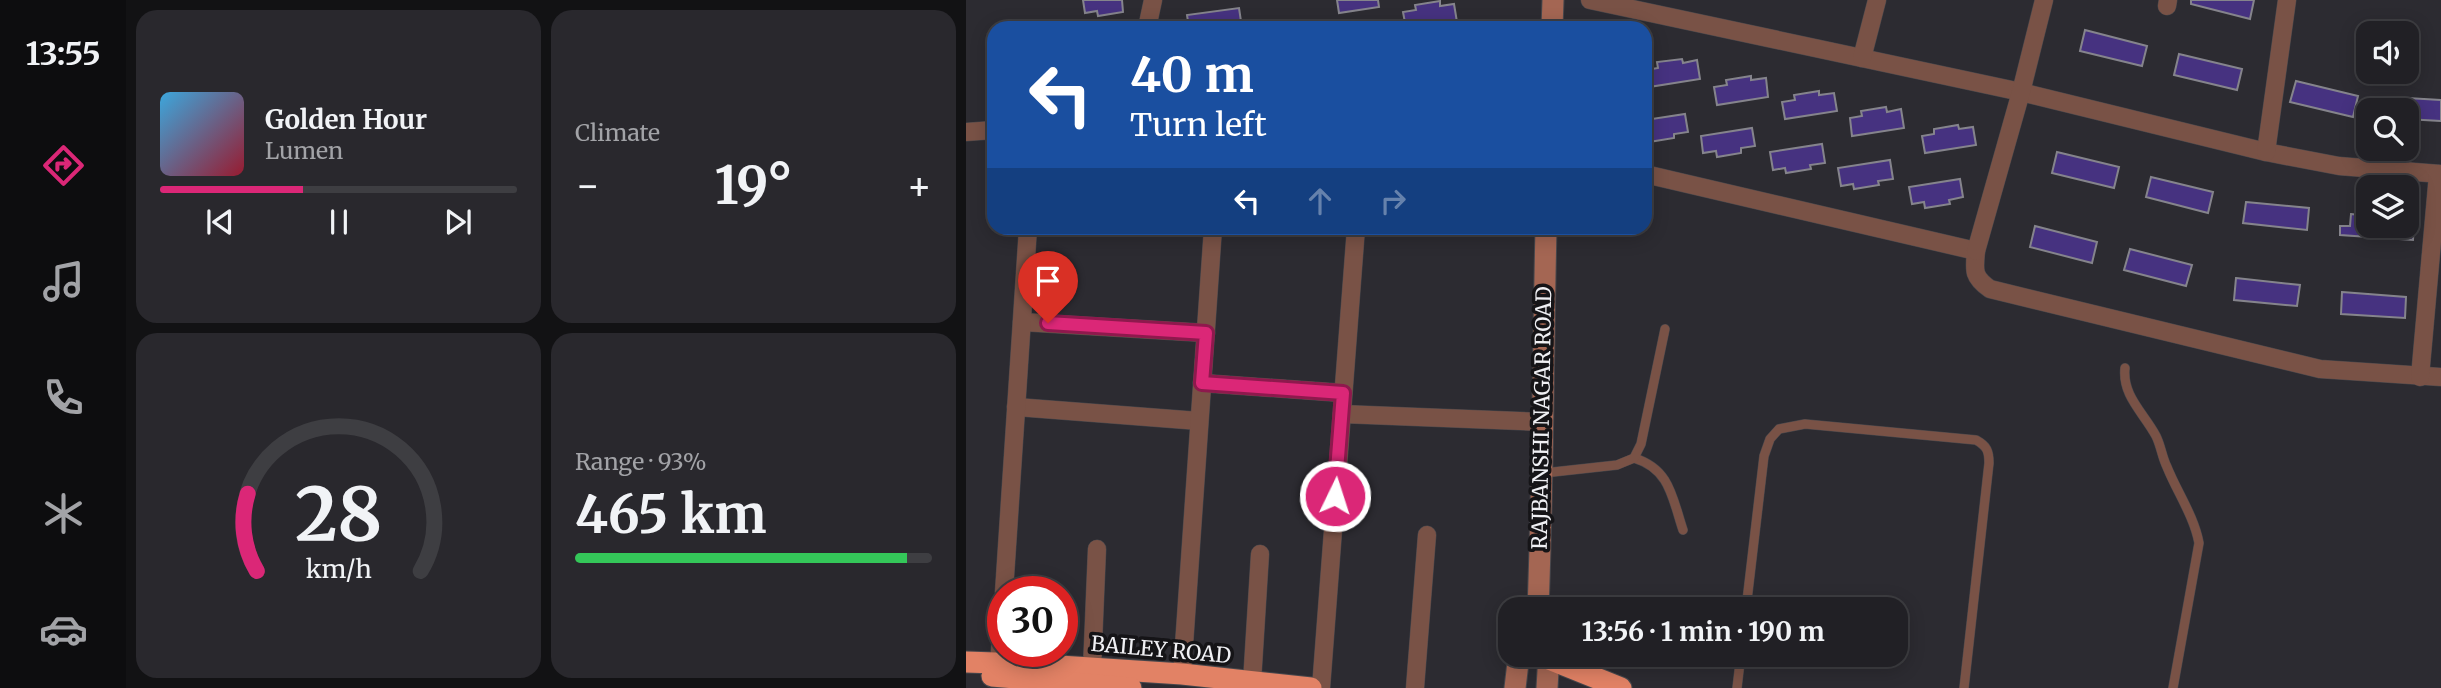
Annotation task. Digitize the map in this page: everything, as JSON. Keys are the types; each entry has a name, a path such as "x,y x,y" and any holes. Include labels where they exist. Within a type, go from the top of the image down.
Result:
{"highway":[{"name":"BAILEY ROAD","path":"966,662 987,663"},
{"name":"BAILEY ROAD","path":"1069,667 1182,674 1311,688"},
{"path":"1572,667 1621,688"},
{"path":"966,673 1131,688"}],"street":[{"path":"1148,21 1153,0"},
{"path":"1552,21 1553,0"},
{"path":"1590,0 2021,92 2266,152 2339,166 2439,174 2420,377"},
{"path":"1862,58 1877,0"},
{"path":"2044,0 1976,251 1974,270 1979,281 1990,289 2320,369 2441,377"},
{"path":"2266,152 2287,0"},
{"path":"966,132 987,130"},
{"path":"1652,176 1976,251"},
{"path":"1005,576 1027,235"},
{"path":"1182,674 1213,235"},
{"path":"1321,688 1355,235"},
{"name":"RAJBANSHI NAGAR ROAD","path":"1539,597 1544,473 1542,422 1546,235"},
{"path":"1021,322 1206,333"},
{"path":"1202,383 1343,393"},
{"path":"1016,408 1199,421"},
{"path":"1342,414 1542,422"},
{"path":"1415,688 1427,535"},
{"path":"1092,668 1097,549"},
{"path":"1252,682 1260,554"},
{"path":"1515,688 1517,667"},
{"path":"1547,688 1548,667"}],"lane":[{"path":"1634,458 1641,444 1665,330"},
{"path":"2126,368 2124,377 2128,394 2159,442 2165,463 2194,522 2199,543 2173,688"},
{"path":"1747,597 1764,456 1770,439 1779,429 1805,424 1976,440 1989,451 1988,484 1964,688"},
{"path":"1544,473 1616,465 1634,458 1647,462 1661,473 1667,482 1683,530"},
{"path":"1737,688 1739,667"}],"building":[{"path":"1083,0 1122,0 1123,12 1098,16 1097,11 1085,13"},
{"path":"1337,0 1378,0 1379,7 1339,13"},
{"path":"2191,0 2254,0 2250,19 2191,4"},
{"path":"1440,1 1440,6 1454,4 1457,21 1405,21 1403,12 1416,10 1415,5"},
{"path":"1239,8 1241,21 1188,21 1187,15"},
{"path":"2085,30 2147,46 2142,66 2080,51"},
{"path":"2179,54 2242,69 2237,90 2174,75"},
{"path":"1682,59 1683,63 1697,60 1700,79 1652,87 1652,69 1658,68 1657,62"},
{"path":"1751,76 1751,80 1766,78 1768,97 1717,105 1714,87 1727,85 1726,80"},
{"path":"2296,81 2358,96 2353,117 2290,102"},
{"path":"1819,91 1819,95 1834,93 1837,111 1785,119 1782,102 1795,100 1794,95"},
{"path":"2419,99 2441,100 2441,121 2419,120"},
{"path":"1886,107 1887,112 1901,109 1904,128 1852,136 1850,118 1862,116 1861,111"},
{"path":"1685,114 1688,132 1674,134 1674,138 1652,142 1652,119"},
{"path":"1958,125 1959,129 1973,127 1976,145 1925,153 1922,136 1934,134 1934,129"},
{"path":"1752,128 1755,146 1741,148 1741,153 1717,157 1716,151 1703,153 1701,136"},
{"path":"1822,144 1825,163 1810,165 1811,169 1786,173 1785,168 1773,170 1770,152"},
{"path":"2057,152 2119,167 2114,188 2052,173"},
{"path":"1890,160 1893,179 1878,181 1879,185 1854,189 1853,184 1841,186 1838,168"},
{"path":"2151,177 2213,192 2208,213 2146,197"},
{"path":"1960,179 1963,197 1949,200 1950,204 1925,208 1924,202 1912,204 1909,187"},
{"path":"2246,202 2309,208 2307,230 2243,223"},
{"path":"2351,214 2356,215 2356,236 2340,235 2340,226 2350,226"},
{"path":"2035,226 2097,242 2092,263 2030,247"},
{"path":"2130,249 2192,265 2186,286 2124,270"},
{"path":"2236,278 2300,285 2297,306 2234,300"},
{"path":"2342,292 2406,297 2405,318 2341,314"}],"route":[{"path":"1048,323 1206,333 1202,383 1343,393 1335,496"}]}
